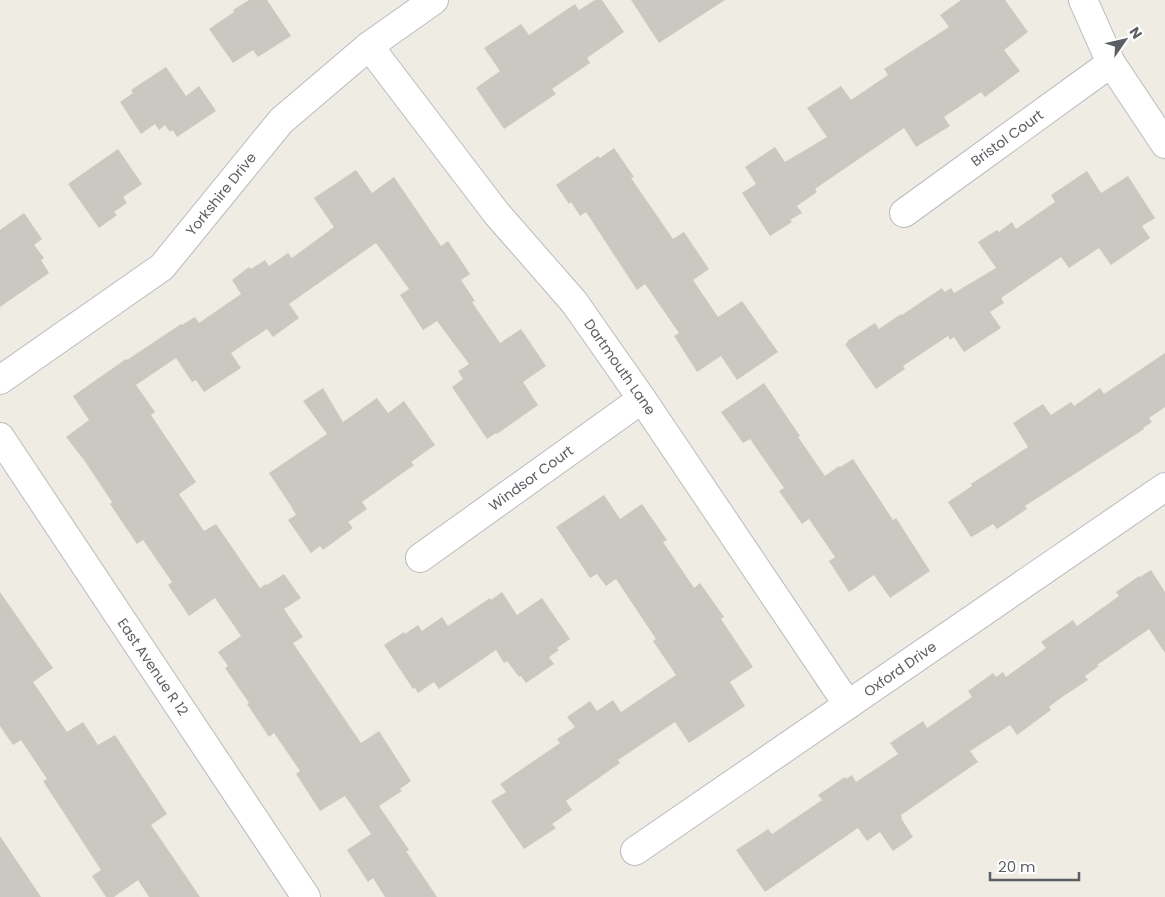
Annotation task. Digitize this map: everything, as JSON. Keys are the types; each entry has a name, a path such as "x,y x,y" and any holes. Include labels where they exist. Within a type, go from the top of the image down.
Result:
{"street":[{"name":"Yorkshire Drive","path":"0,380 162,267 281,121 369,46 434,0"},
{"path":"1083,0 1111,63 1165,144"},
{"name":"Dartmouth Lane","path":"369,46 496,214 574,302 642,399 848,705"},
{"name":"Bristol Court","path":"904,213 1111,63"},
{"name":"Windsor Court","path":"420,558 642,399"},
{"name":"East Avenue R 12","path":"0,437 306,897"},
{"name":"Oxford Drive","path":"635,851 1165,487"}],"building":[{"path":"249,0 267,0 291,36 258,57 253,50 233,63 209,29"},
{"path":"595,0 602,0 624,32 587,58 590,63 552,89 556,94 504,129 476,88 500,71 484,48 521,24 529,35 575,4 579,10"},
{"path":"631,0 725,0 659,43"},
{"path":"961,0 1005,0 1028,32 1004,50 1020,71 985,97 981,92 944,117 950,126 916,147 904,128 815,189 817,192 797,206 802,213 770,236 742,193 756,184 745,167 775,147 785,162 827,137 807,108 841,86 851,100 888,75 884,69 949,27 940,15"},
{"path":"166,67 186,96 199,86 216,111 177,137 173,130 170,132 165,125 159,130 155,124 141,134 120,102 133,93 131,90"},
{"path":"614,148 634,177 631,178 673,239 684,232 709,269 693,280 718,317 742,301 778,352 737,380 721,356 697,372 674,336 679,333 645,284 637,290 586,212 580,216 556,185 598,156 600,158"},
{"path":"118,149 142,184 123,197 127,203 114,212 117,215 99,228 68,184"},
{"path":"356,170 372,193 394,177 441,246 448,241 470,274 461,280 475,301 472,302 500,343 521,329 546,366 523,382 538,405 487,439 452,387 463,379 458,371 469,364 437,321 423,330 400,295 409,289 376,243 289,304 299,318 273,337 267,329 231,353 241,368 204,392 196,380 192,382 176,358 136,385 155,412 151,415 196,482 179,494 204,531 216,524 260,588 284,574 301,598 284,609 303,637 293,643 361,743 379,731 411,781 400,789 402,791 379,806 409,850 406,851 437,897 385,897 373,878 368,882 347,850 371,834 345,796 320,811 296,774 300,771 274,733 269,737 225,668 228,666 218,652 241,636 215,598 189,616 168,585 172,582 143,540 137,544 110,504 112,502 66,437 89,420 73,396 181,324 195,317 199,323 241,294 232,280 249,267 251,269 265,260 269,266 288,253 292,258 334,227 314,198"},
{"path":"1087,171 1101,193 1128,176 1155,218 1142,226 1150,238 1111,265 1099,248 1069,268 1061,257 1001,298 1004,303 990,312 1001,328 964,352 954,337 950,340 948,336 903,366 905,369 876,389 845,344 847,341 875,323 879,329 942,288 945,292 951,288 954,293 996,268 978,242 997,230 999,232 1012,222 1016,229 1055,202 1051,195"},
{"path":"24,213 42,239 34,245 44,258 41,260 49,273 0,307 0,230"},
{"path":"1165,353 1165,407 1149,418 1152,422 1025,506 1027,509 997,529 993,524 971,537 948,502 972,486 971,484 1028,447 1013,423 1043,404 1051,415 1071,402 1074,406 1100,388 1104,394"},
{"path":"764,383 825,476 853,459 893,520 896,518 930,571 890,598 874,575 849,592 829,561 835,557 809,519 802,524 779,491 784,488 750,439 743,443 721,412"},
{"path":"323,388 343,422 377,398 388,413 404,401 435,445 411,462 414,465 362,502 367,509 348,522 353,528 323,550 320,546 311,553 288,520 296,515 269,473 327,434 303,401"},
{"path":"604,495 620,519 642,504 667,540 663,542 694,588 700,583 724,617 721,619 753,667 730,682 745,706 689,743 675,722 618,760 620,763 566,801 572,810 552,824 556,828 524,849 491,801 506,792 500,784 560,743 557,739 575,727 567,717 590,701 597,711 613,700 621,712 676,675 653,641 656,639 616,579 606,586 597,574 590,578 556,527"},
{"path":"1151,570 1165,592 1165,653 1149,629 1097,665 1099,666 1085,676 1088,680 1049,707 1051,710 1017,735 1010,725 970,751 978,762 901,815 913,837 893,851 880,832 867,841 858,828 765,892 736,850 768,829 772,834 822,800 818,795 845,777 846,779 852,775 856,782 898,754 890,743 923,721 927,728 972,697 968,691 993,673 996,677 1003,672 1006,677 1046,648 1041,642 1073,620 1077,626 1119,596 1116,592"},
{"path":"0,592 53,668 33,682 67,732 83,722 98,745 115,735 167,814 151,825 200,897 149,897 138,880 114,897 106,897 92,876 101,870 43,781 47,779 21,740 13,745 0,726"},
{"path":"502,592 517,615 542,598 570,639 557,648 559,650 549,657 554,664 526,683 507,661 504,663 496,650 439,689 434,682 418,693 415,688 413,689 384,645 418,625 422,631 442,617 448,626"},
{"path":"0,836 41,897 0,897"}]}
